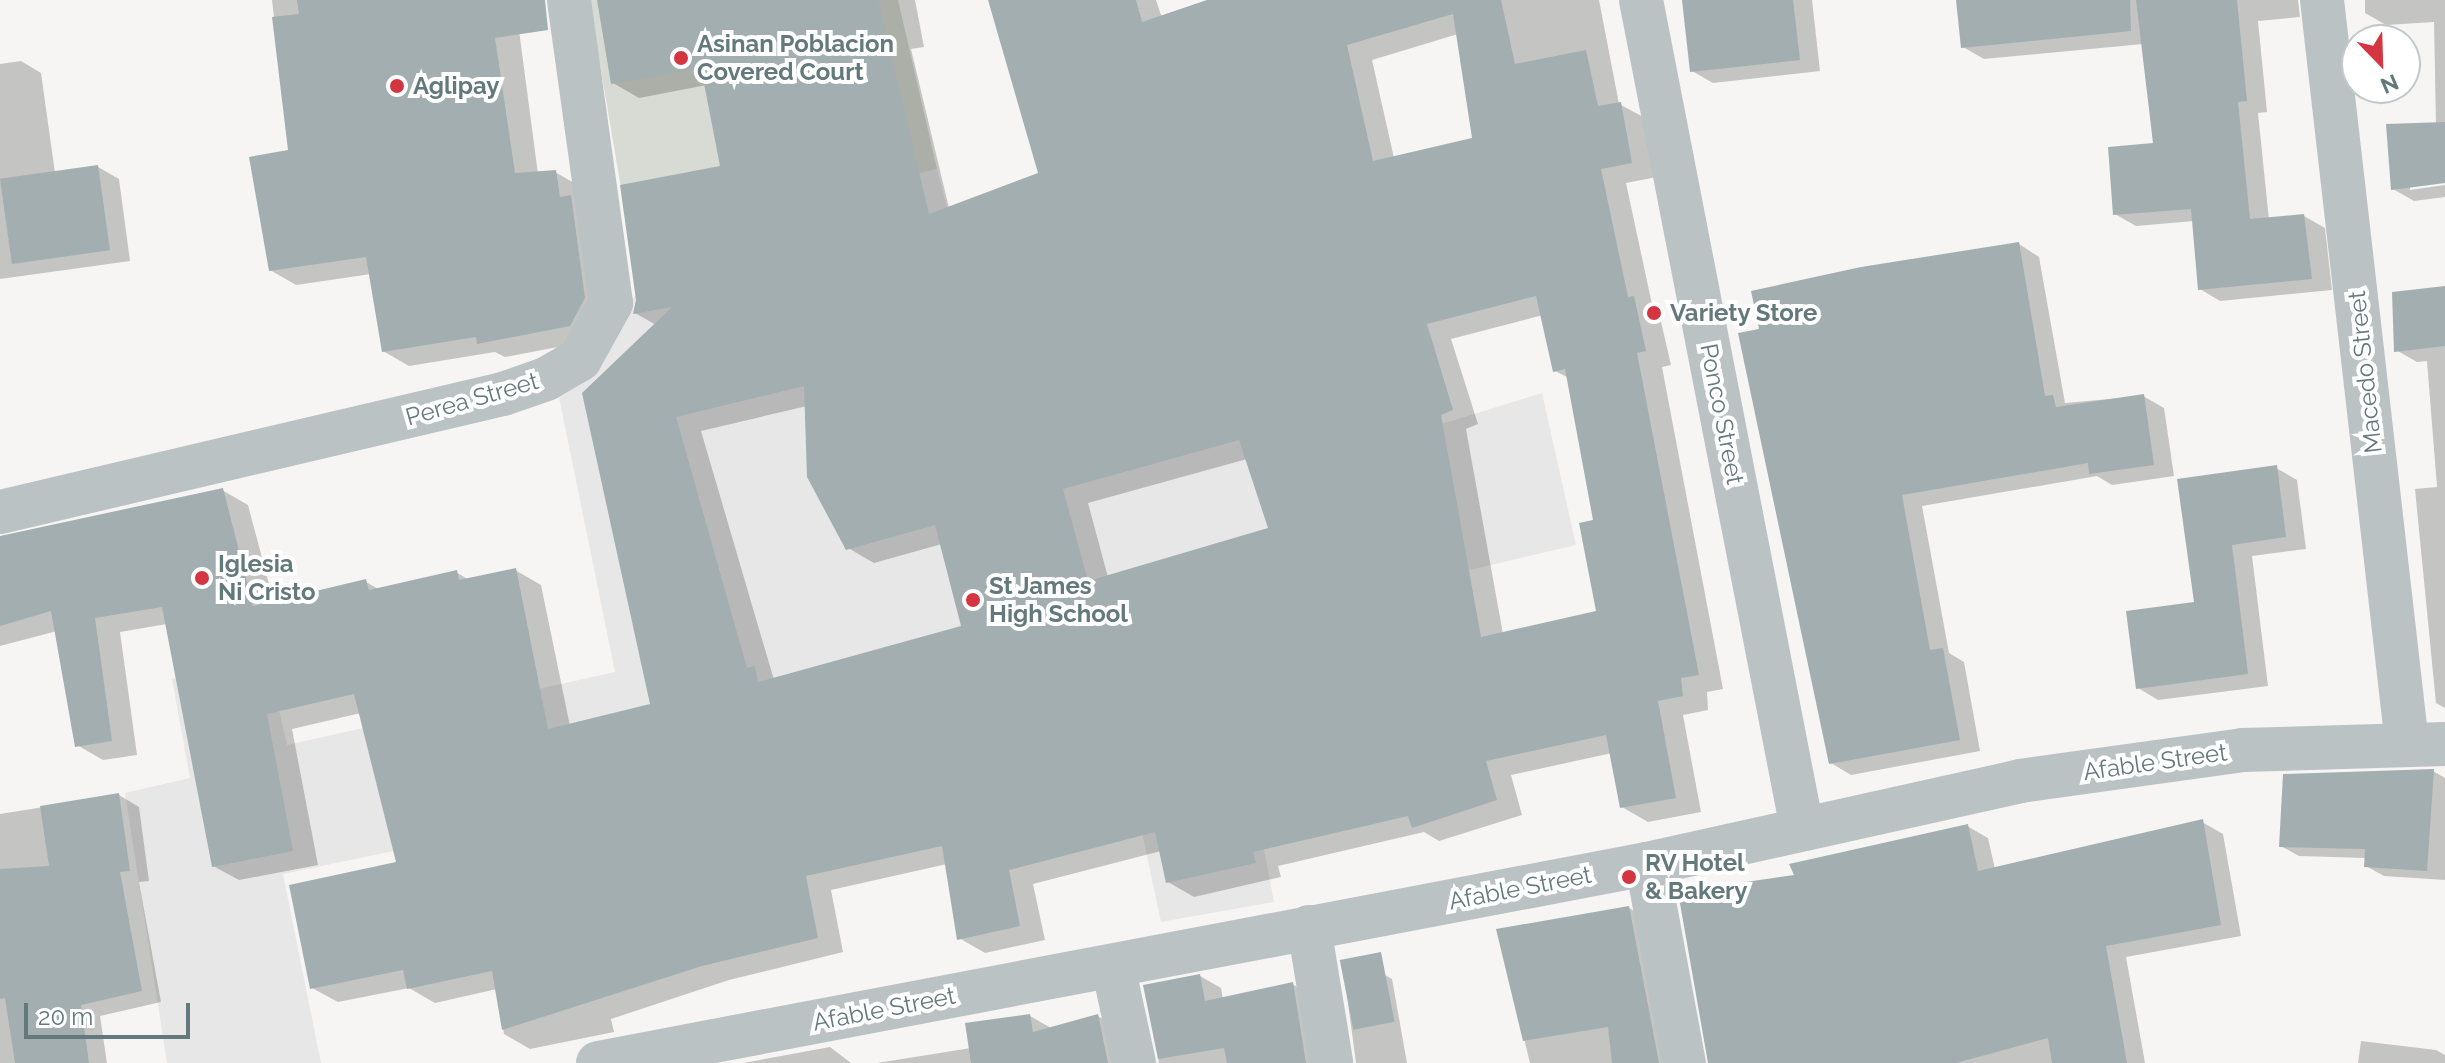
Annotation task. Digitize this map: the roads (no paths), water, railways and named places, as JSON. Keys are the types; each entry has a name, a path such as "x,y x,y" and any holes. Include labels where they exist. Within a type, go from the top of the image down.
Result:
{"street":[{"name":"Perea Street","path":"0,512 503,394 546,379 580,359 611,303 569,0"},
{"name":"Ponco Street","path":"1641,0 1802,828"},
{"name":"Macedo Street","path":"2322,0 2426,744"},
{"name":"Afable Street","path":"598,1063 1647,864 1937,796 2189,757 2426,744"},
{"path":"1647,864 1684,1063"},
{"path":"1309,927 1331,1062"},
{"path":"1113,966 1134,1063"}],"place":[{"name":"Asinan Poblacion Covered Court","path":"681,58"},
{"name":"Aglipay","path":"397,86"},
{"name":"Variety Store","path":"1654,313"},
{"name":"Iglesia Ni Cristo","path":"202,578"},
{"name":"St James High School","path":"973,600"},
{"name":"RV Hotel & Bakery","path":"1629,877"}]}
